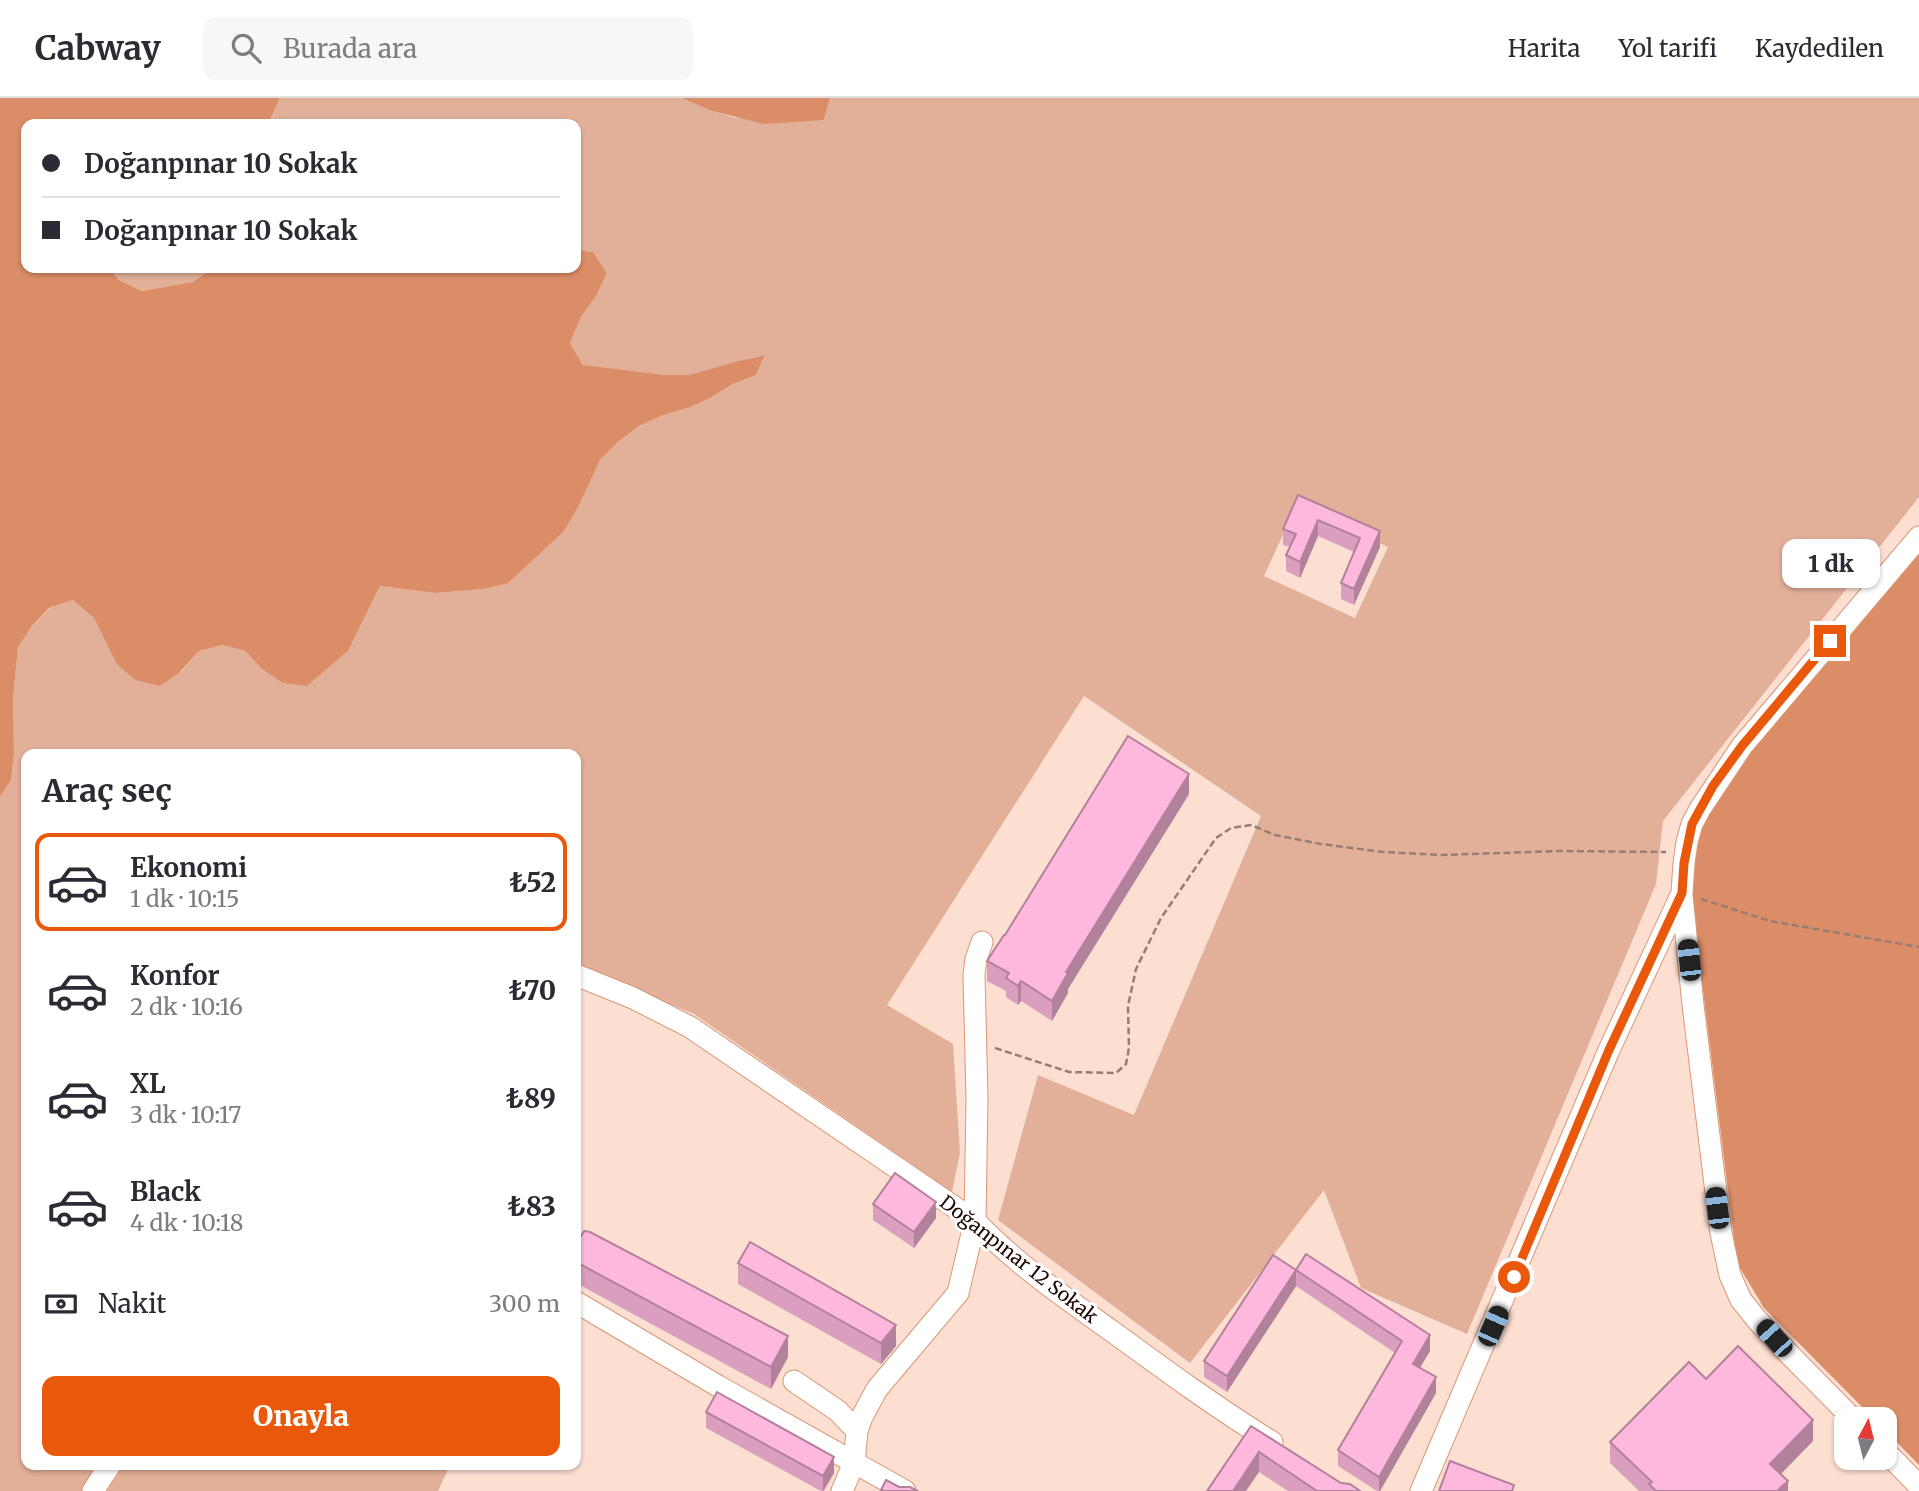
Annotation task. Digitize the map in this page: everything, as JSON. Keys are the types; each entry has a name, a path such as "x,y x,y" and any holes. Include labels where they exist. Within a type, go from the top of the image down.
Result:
{"street":[{"path":"1841,1407 1758,1321 1741,1300 1730,1275 1719,1220 1693,1005 1682,893 1685,853 1692,824 1713,786 1742,746 1919,537"},
{"path":"1422,1491 1609,1050 1682,893"},
{"path":"842,1491 854,1463 857,1431 877,1389 958,1293 975,1221 974,975 982,942"},
{"name":"Doğanpınar 12 Sokak","path":"581,977 633,998 690,1027 975,1221 1000,1247 1046,1284 1224,1413 1292,1455"},
{"path":"581,1305 905,1491"},
{"path":"794,1381 838,1411 857,1431"},
{"path":"1897,1463 1919,1486"},
{"path":"93,1491 107,1470"}],"path":[{"path":"976,1042 1069,1072 1116,1073 1126,1064 1128,1056 1128,1006 1136,969 1161,918 1216,838 1231,828 1251,825 1275,835 1383,852 1442,855 1558,851 1685,853"},
{"path":"1682,893 1770,921 1919,947"}],"shaded area":[{"path":"0,98 280,98 270,119 21,119 21,273 113,273 119,280 142,291 192,282 206,273 581,273 581,251 593,252 607,273 596,296 581,317 570,343 583,365 664,375 690,375 765,355 756,375 688,408 639,426 618,442 600,460 564,531 508,583 483,589 435,593 380,586 348,651 307,686 283,683 262,669 245,651 222,645 199,651 180,672 160,686 135,680 116,663 94,618 73,600 49,608 32,626 18,647 13,699 14,753 11,780 0,797"},
{"path":"280,98 681,98 736,118 824,120 830,98 1919,98 1919,497 1663,821 1656,884 1467,1334 1361,1288 1324,1190 1190,1363 998,1220 1038,1075 1134,1115 1261,816 1084,696 887,1005 953,1044 960,1153 952,1192 694,1014 581,967 581,749 21,749 21,1470 448,1470 438,1491 0,1491 0,797 11,780 14,753 13,699 18,646 32,626 50,608 73,600 94,618 116,663 181,672 199,651 222,645 245,651 262,669 307,686 348,651 380,586 435,593 483,589 545,547 564,531 600,460 618,442 639,426 688,408 756,375 765,356 679,376 583,365 570,343 581,317 596,296 607,273 593,252 581,251 581,119 270,119","holes":["1297,504 1388,547 1355,618 1264,576"]},
{"path":"681,98 830,98 824,120 764,124 712,111"},
{"path":"113,273 206,273 192,282 142,291 119,280"},
{"path":"1919,550 1919,1465 1897,1442 1897,1407 1862,1407 1764,1308 1737,1263 1691,894 1692,865 1700,827 1748,751"}],"building":[{"path":"1298,495 1380,531 1354,589 1341,583 1360,538 1318,520 1300,562 1286,555 1296,534 1283,529"},
{"path":"1128,736 1189,774 1066,972 1068,973 1052,1001 1021,981 1018,986 1006,978 1009,973 987,961"},
{"path":"895,1173 936,1202 914,1232 873,1204"},
{"path":"584,1231 590,1232 788,1336 771,1367 581,1265 581,1236"},
{"path":"750,1242 896,1325 881,1343 738,1263"},
{"path":"1306,1254 1430,1335 1413,1364 1436,1377 1379,1477 1338,1450 1402,1341 1296,1270"},
{"path":"1273,1255 1296,1270 1227,1376 1204,1361"},
{"path":"1738,1346 1813,1420 1770,1464 1788,1481 1777,1491 1656,1491 1649,1484 1652,1482 1610,1442 1689,1362 1706,1379"},
{"path":"717,1392 834,1457 823,1476 706,1412"},
{"path":"1251,1426 1341,1483 1350,1484 1360,1491 1317,1491 1259,1452 1233,1491 1207,1491"},
{"path":"1450,1461 1514,1485 1512,1491 1439,1491"},
{"path":"886,1480 899,1487 910,1487 918,1491 881,1490"}],"route":[{"path":"1514,1277 1609,1050 1682,893 1687,842 1692,824 1713,786 1742,746 1830,641"}]}
